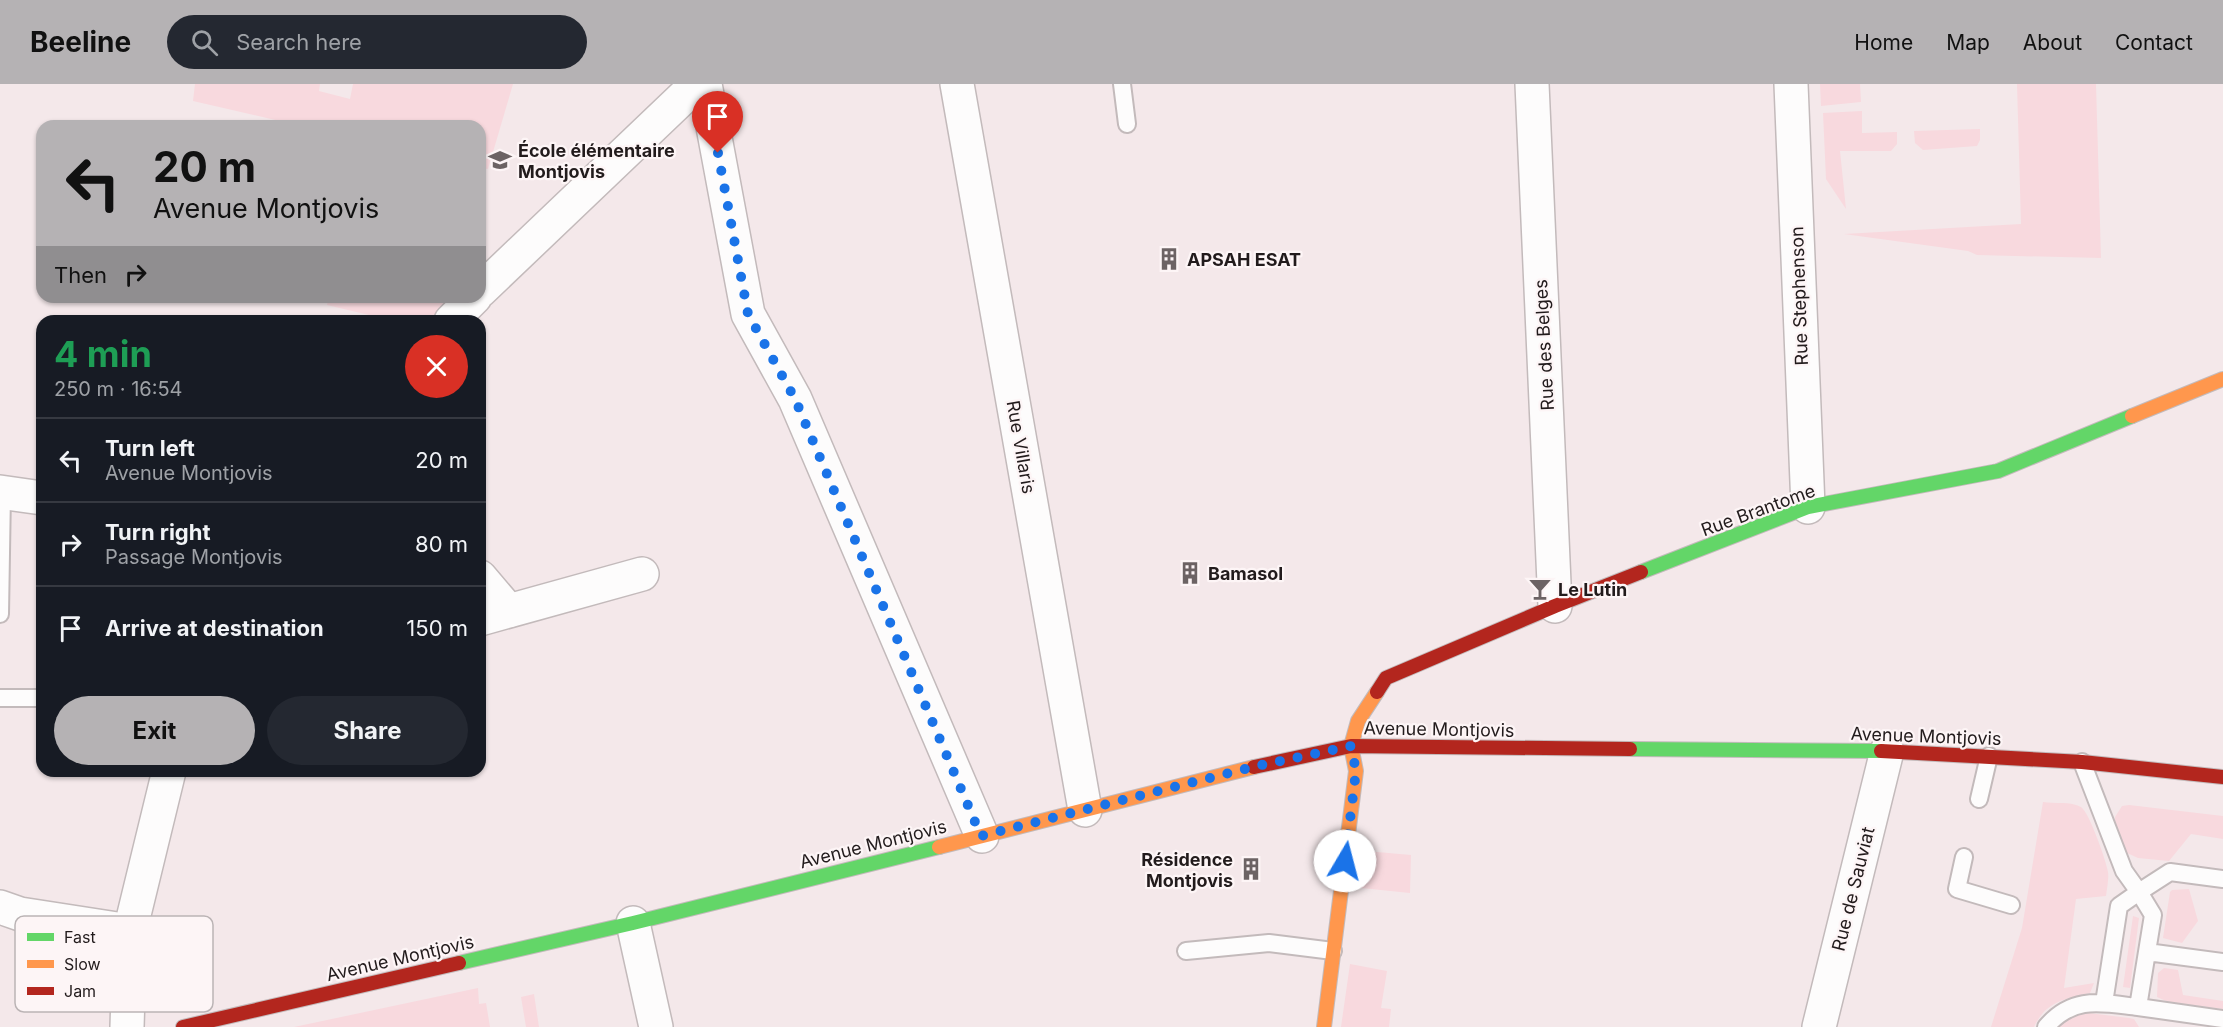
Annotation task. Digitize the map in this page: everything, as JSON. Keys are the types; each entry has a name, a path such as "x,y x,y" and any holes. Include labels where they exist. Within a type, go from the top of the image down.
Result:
{"main road":[{"name":"Rue Brantome","path":"1351,746 1358,721 1386,678 1555,606 1808,507 1998,471 2223,379"},
{"name":"Avenue Montjovis","path":"183,1027 633,922 1257,766 1351,746 1887,751 2082,762 2223,777"},
{"path":"1324,1027 1356,771 1351,746"}],"street":[{"path":"486,285 698,84"},
{"path":"705,84 748,314 795,399 981,836"},
{"name":"Rue Villaris","path":"957,84 1085,810"},
{"name":"Rue des Belges","path":"1532,84 1555,606"},
{"name":"Rue Stephenson","path":"1791,84 1808,507"},
{"path":"457,315 469,303"},
{"path":"1,492 36,497"},
{"path":"486,593 494,615 642,574"},
{"name":"Rue de Sauviat","path":"1819,1027 1887,751"},
{"path":"134,916 168,777"},
{"path":"0,907 33,916"},
{"path":"633,922 656,1027"},
{"path":"127,1012 127,1027"}],"lane":[{"path":"1122,84 1127,124"},
{"path":"0,614 1,492"},
{"path":"0,698 36,698"},
{"path":"1979,799 1989,756"},
{"path":"2082,762 2124,871 2153,915 2138,1007"},
{"path":"1964,857 1957,889 2011,904"},
{"path":"2104,1003 2119,906 2170,872 2223,879"},
{"path":"1186,951 1269,942 1333,951"},
{"path":"2147,952 2223,962"},
{"path":"2046,1027 2061,1012 2083,1003 2104,1003 2223,1019"}],"shaded area":[{"path":"195,84 320,84 319,91 350,99 353,84 513,84 488,169 486,169 486,120 275,120 193,101"},
{"path":"1820,84 1860,84 1861,102 1821,106"},
{"path":"2017,84 2096,84 2101,258 1977,255 1968,251 1844,234 2021,224"},
{"path":"1862,111 1862,133 1897,132 1897,144 1891,151 1840,151 1846,209 1826,179 1823,113"},
{"path":"1980,129 1980,140 1977,146 1923,150 1915,143 1914,131"},
{"path":"328,303 447,303 434,315 369,315 327,305"},
{"path":"2043,802 2067,803 2081,807 2093,827 2107,866 2106,896 2076,899 2064,988 2094,983 2090,993 2050,1006 2034,1027 1991,1027 2022,928"},
{"path":"2122,806 2223,816 2223,839 2191,834 2169,861 2138,858 2127,853 2115,825 2115,817"},
{"path":"1366,851 1411,855 1410,893 1361,888"},
{"path":"2189,889 2198,921 2182,943 2163,938 2170,892"},
{"path":"2133,916 2139,918 2130,988 2123,987"},
{"path":"1350,964 1387,971 1381,1008 1391,1009 1389,1027 1341,1027"},
{"path":"2164,968 2178,970 2183,995 2223,1001 2223,1009 2168,1002 2157,997 2158,973"},
{"path":"478,988 479,1004 486,1003 490,1027 294,1027"},
{"path":"534,994 539,1027 526,1027 521,997"},
{"path":"2089,1013 2134,1019 2139,1027 2055,1027 2076,1015"}],"traffic: fast":[{"path":"1641,572 1808,507 1998,471 2132,416"},
{"path":"1630,749 1881,751"},
{"path":"459,963 633,923 939,847"}],"traffic: slow":[{"path":"2132,416 2223,379"},
{"path":"1324,1027 1356,771 1351,746 1358,721 1377,692"},
{"path":"939,847 1254,767"}],"traffic: jam":[{"path":"1377,692 1386,678 1641,572"},
{"path":"1254,767 1351,746 1630,749"},
{"path":"1881,751 2082,762 2223,777"},
{"path":"183,1027 459,963"}],"place":[{"name":"École élémentaire Montjovis","path":"500,160"},
{"name":"APSAH ESAT","path":"1169,259"},
{"name":"Bamasol","path":"1190,573"},
{"name":"Le Lutin","path":"1540,589"},
{"name":"Résidence Montjovis","path":"1251,869"}],"route":[{"path":"718,153 748,314 795,399 981,836 1257,766 1351,746 1356,771 1345,861"}]}
